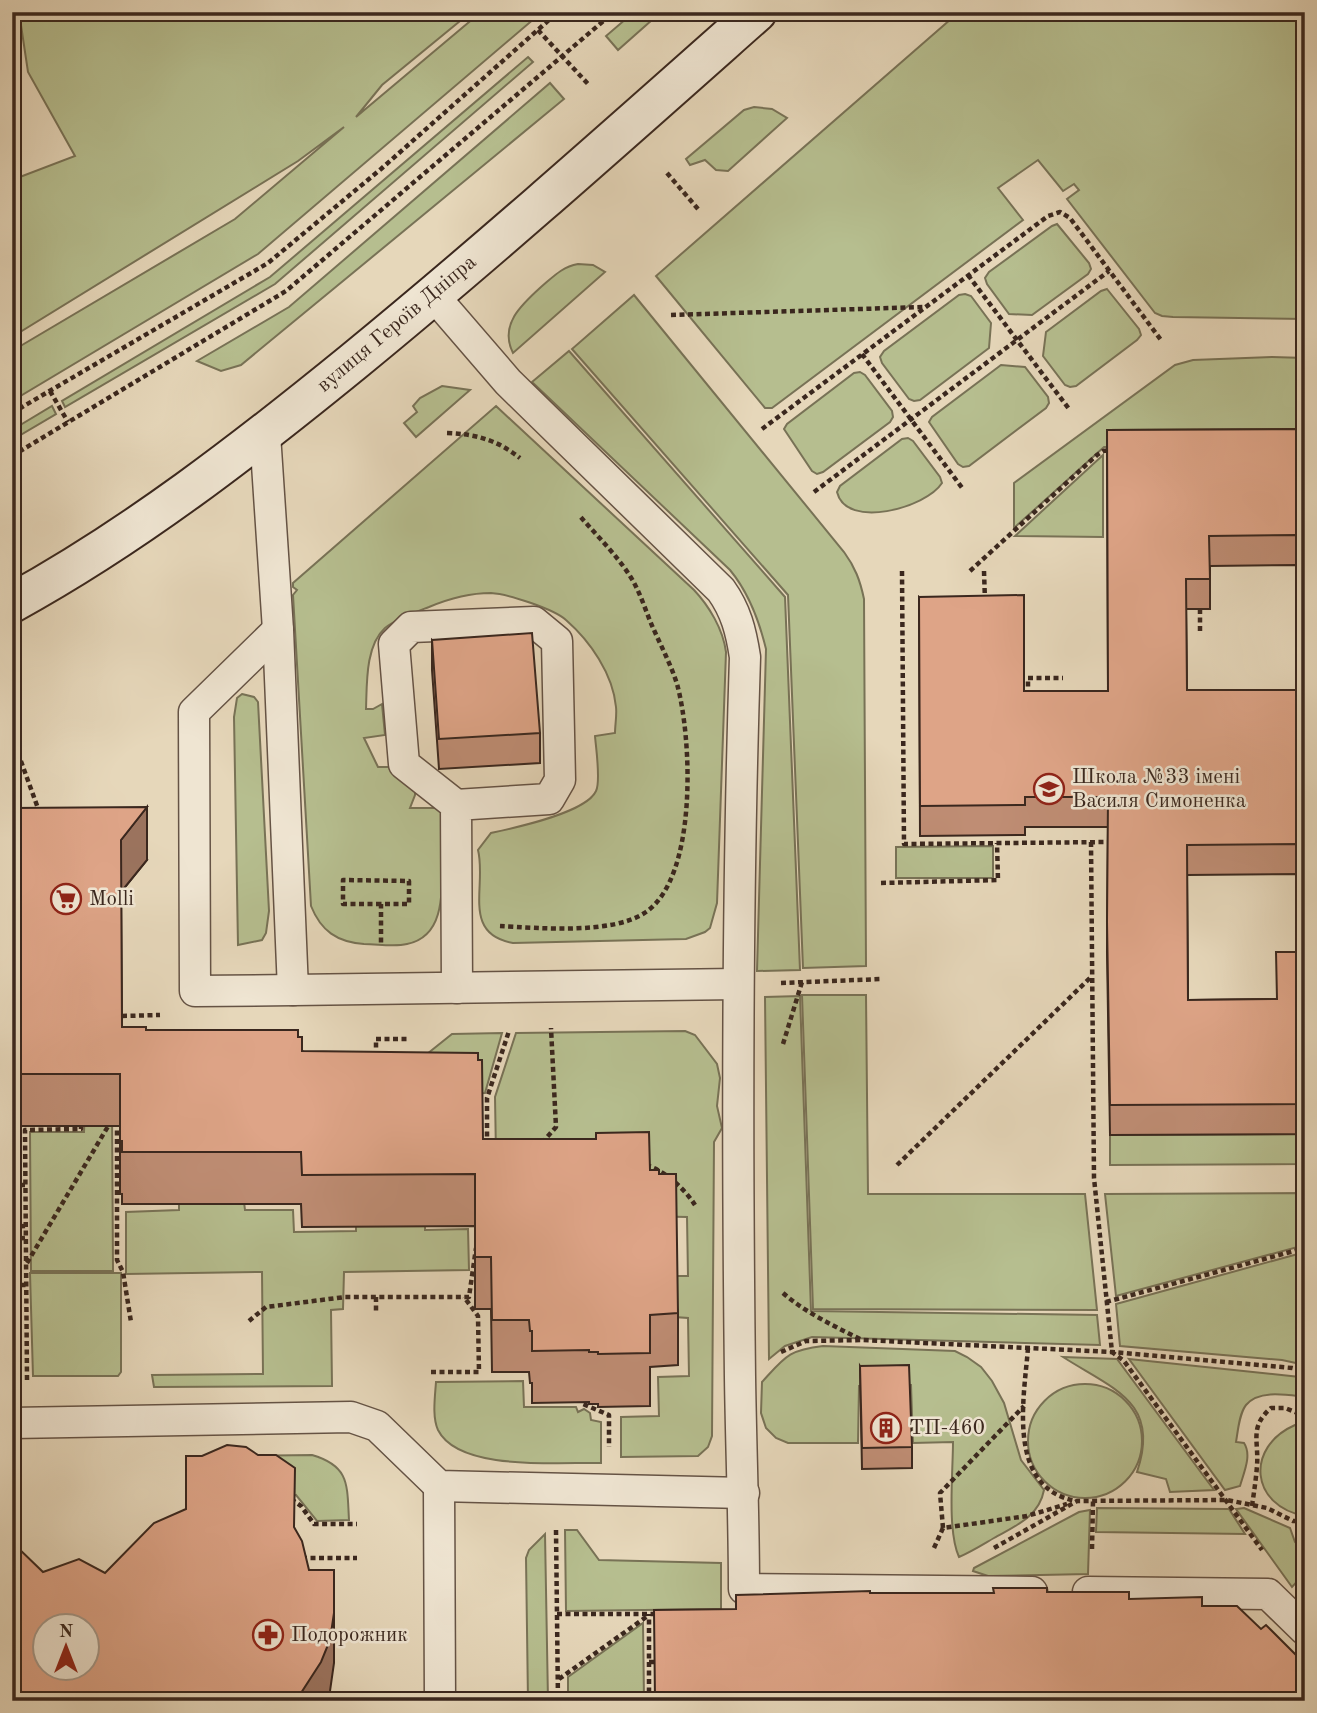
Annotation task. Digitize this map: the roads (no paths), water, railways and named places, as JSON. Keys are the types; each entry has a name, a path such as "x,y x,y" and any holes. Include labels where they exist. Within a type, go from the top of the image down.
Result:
{"main road":[{"name":"вулиця Героїв Дніпра","path":"12,603 136,527 265,434 433,295 757,12"}],"lane":[{"path":"433,295 508,382 721,590 733,606 741,629 745,657 738,984 744,1589 1268,1594 1294,1619"},
{"path":"265,434 278,630 293,990"},
{"path":"534,622 557,642 560,780 549,799 456,805 404,764 394,644 411,628 534,622"},
{"path":"278,630 194,712 195,991 738,984"},
{"path":"456,805 457,988"},
{"path":"12,1423 351,1417 377,1426 439,1486 744,1493"},
{"path":"439,1486 440,1701"}],"place":[{"name":"Школа №33 імені Василя Симоненка","path":"1049,789"},
{"name":"Molli","path":"66,899"},
{"name":"ТП-460","path":"886,1428"},
{"name":"Подорожник","path":"268,1635"}]}
